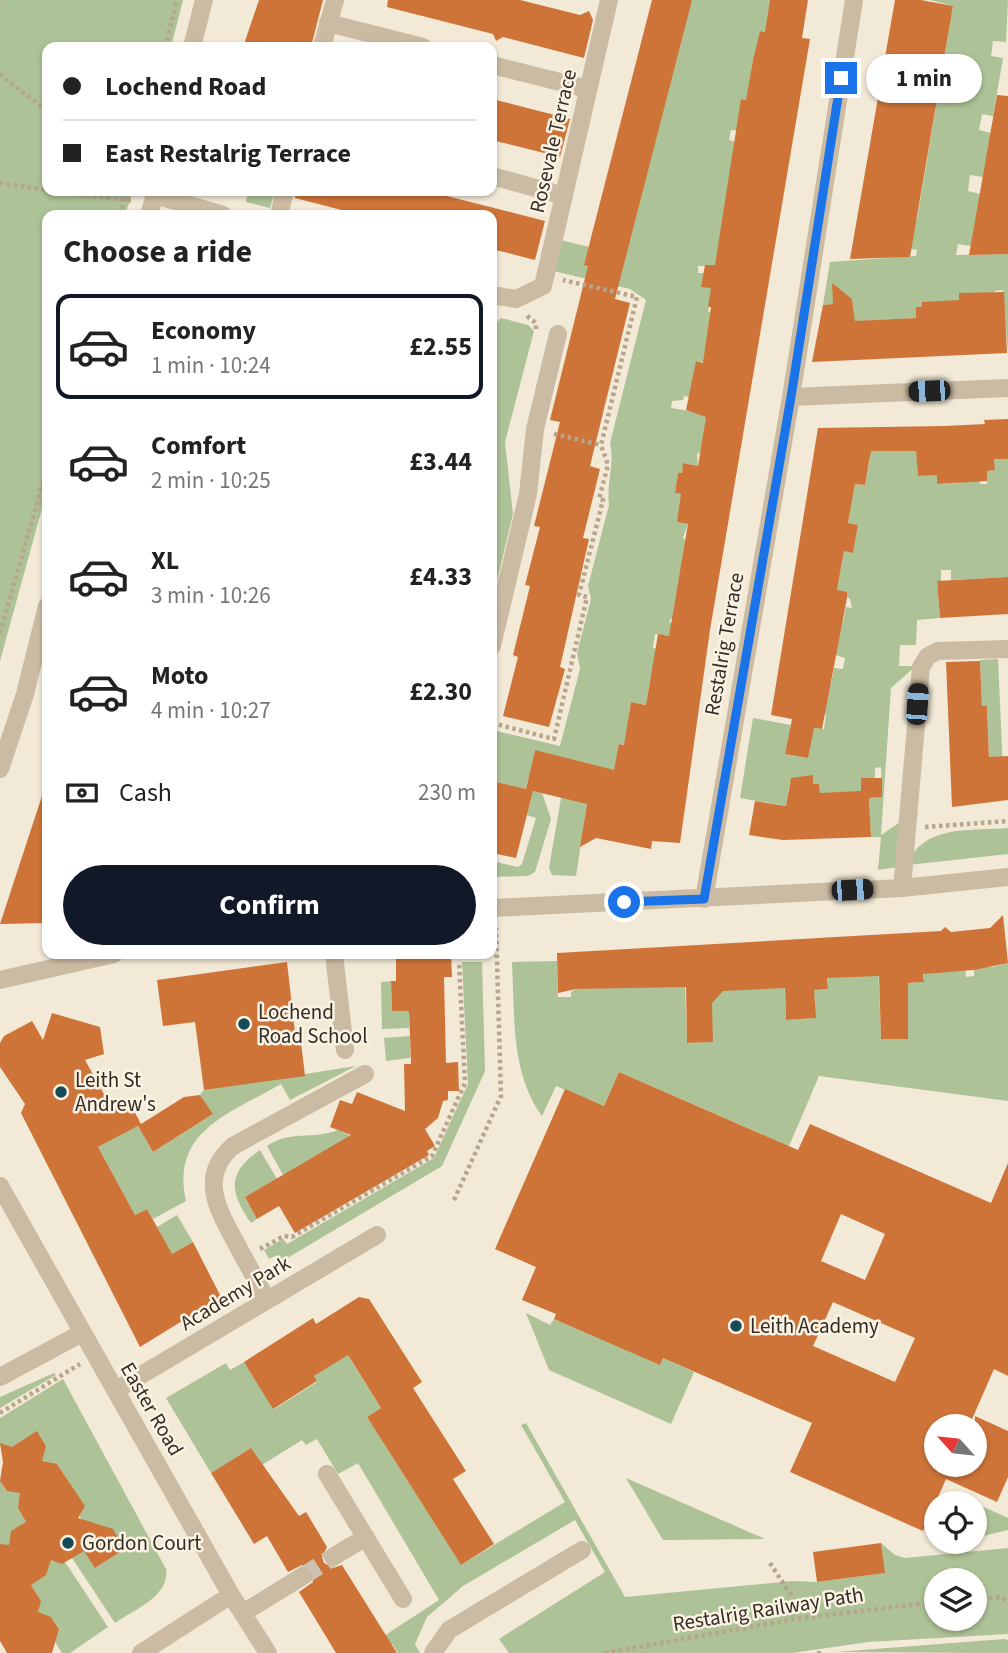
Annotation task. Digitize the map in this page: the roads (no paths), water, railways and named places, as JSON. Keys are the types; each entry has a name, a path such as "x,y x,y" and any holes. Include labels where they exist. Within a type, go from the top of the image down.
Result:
{"street":[{"path":"193,42 204,0"},
{"path":"323,42 335,0"},
{"name":"Rosevale Terrace","path":"497,296 516,299 541,283 609,0"},
{"name":"Restalrig Terrace","path":"704,899 791,397 854,0"},
{"path":"328,23 402,42"},
{"path":"497,66 588,89"},
{"path":"497,177 564,196"},
{"path":"164,196 208,210"},
{"path":"497,625 528,494 535,429 558,334"},
{"path":"791,397 1008,387"},
{"path":"0,769 23,703 42,626"},
{"path":"902,888 919,673 924,661 938,651 1008,649"},
{"path":"497,908 902,888 1008,877"},
{"path":"0,980 92,959"},
{"path":"335,959 345,1050"},
{"path":"267,1300 213,1196 214,1173 233,1146 365,1074"},
{"name":"Easter Road","path":"0,1186 231,1595 268,1653"},
{"name":"Academy Park","path":"116,1390 377,1234"},
{"path":"0,1377 82,1333"},
{"path":"327,1474 403,1599"},
{"path":"333,1558 366,1538"},
{"path":"433,1653 449,1630 582,1550"},
{"path":"243,1613 303,1576"},
{"path":"141,1653 231,1595"}],"tunnel":[{"path":"303,1576 333,1557"}],"place":[{"name":"Lochend Road School","path":"244,1024"},
{"name":"Leith St Andrew's","path":"61,1092"},
{"name":"Leith Academy","path":"736,1326"},
{"name":"Gordon Court","path":"68,1543"}]}
